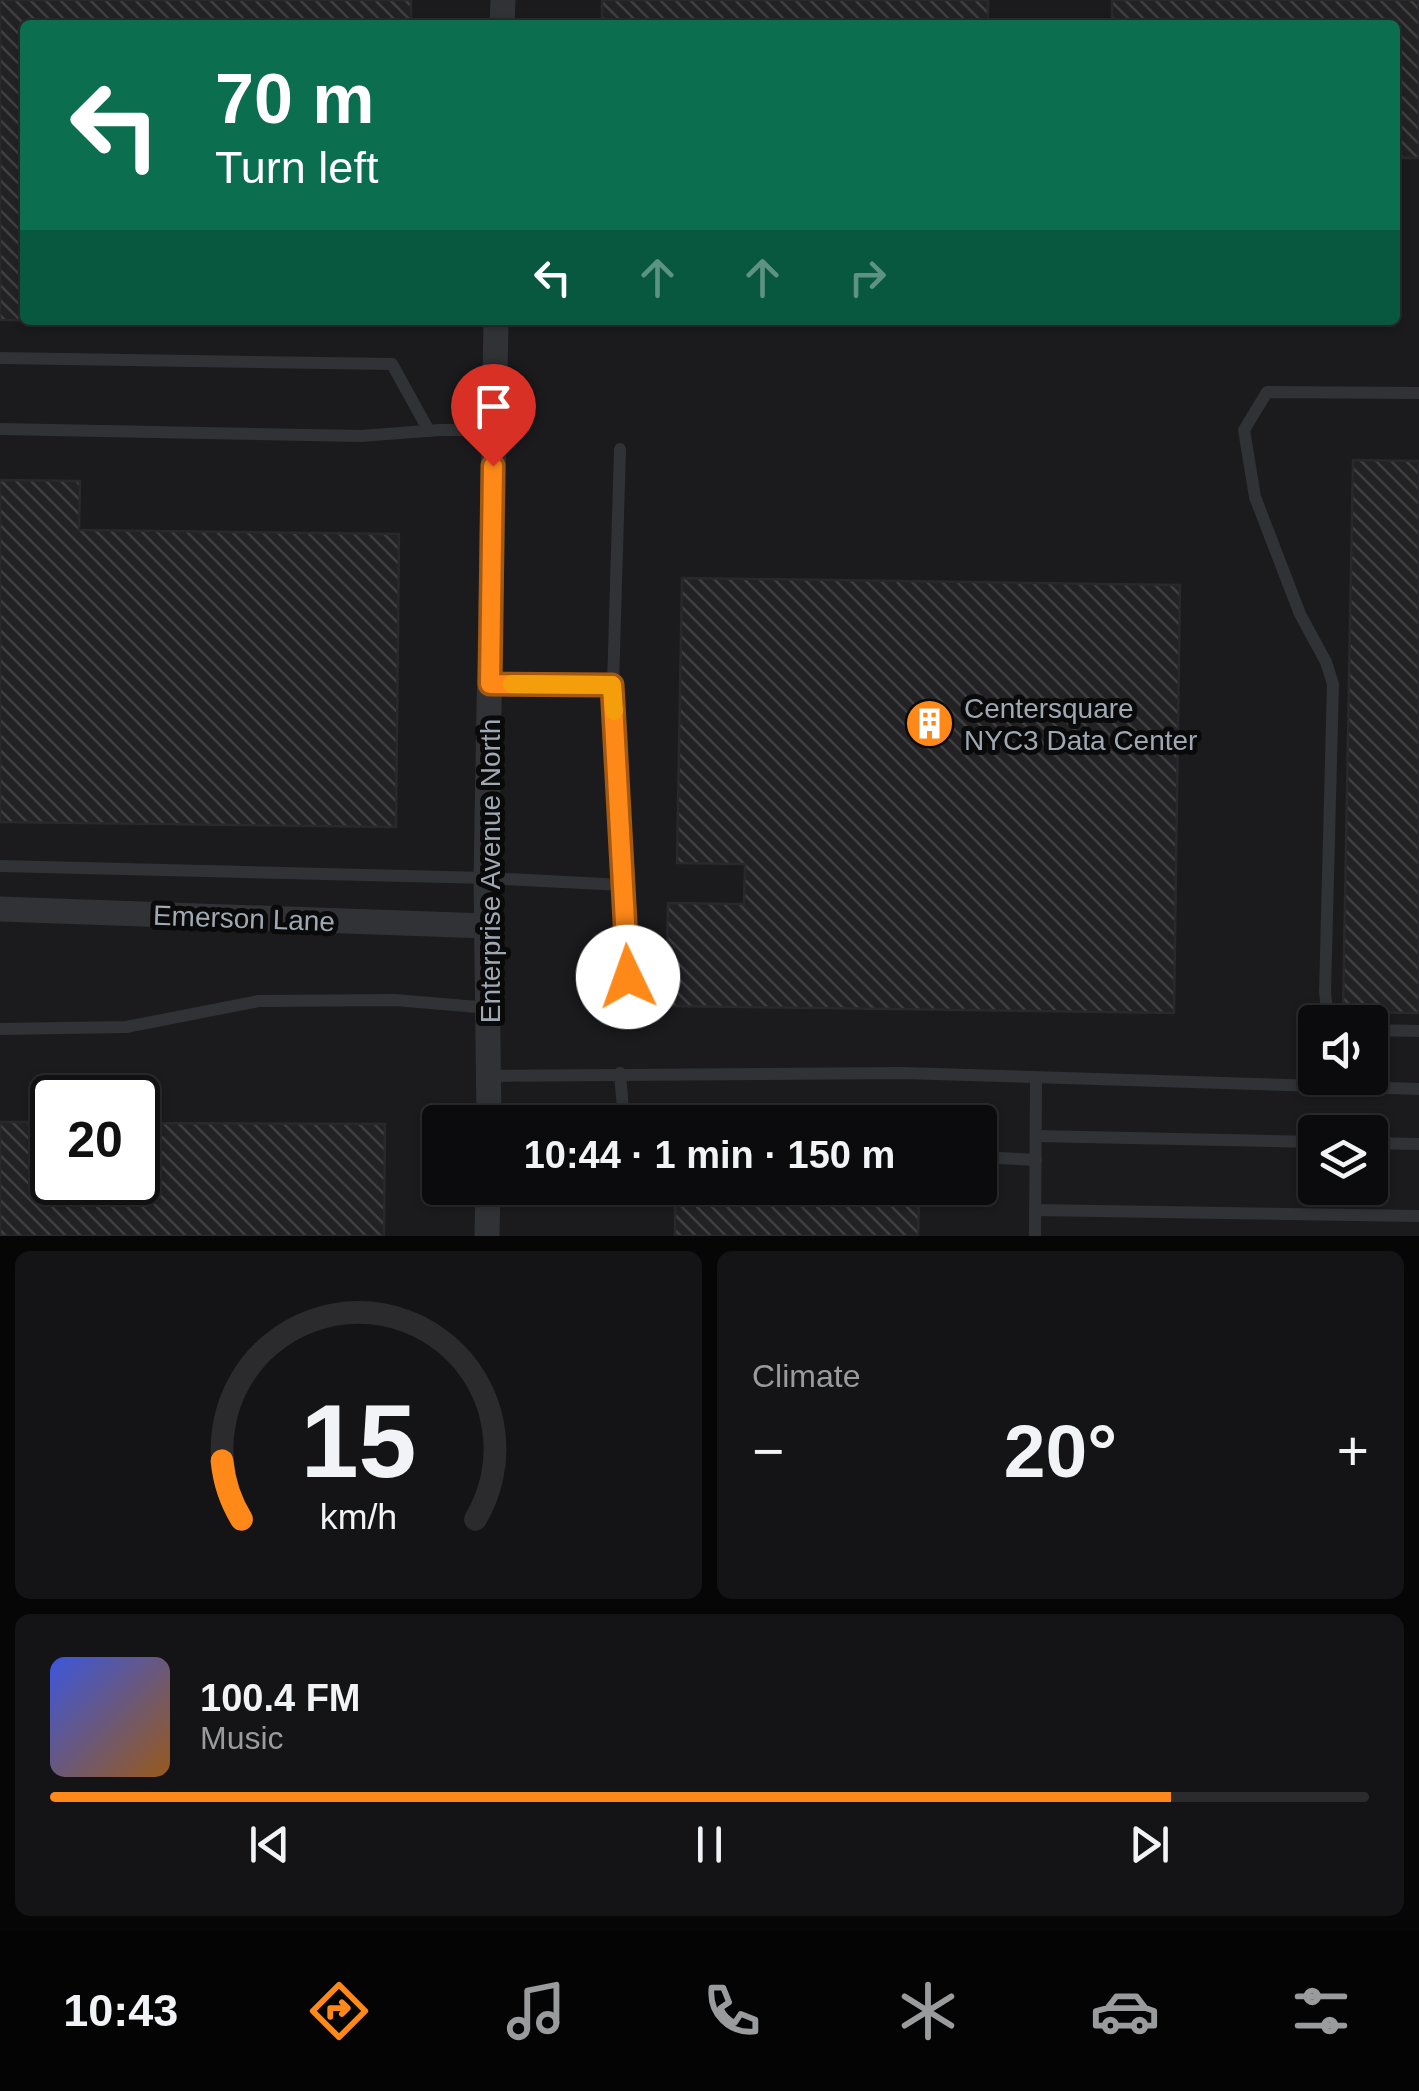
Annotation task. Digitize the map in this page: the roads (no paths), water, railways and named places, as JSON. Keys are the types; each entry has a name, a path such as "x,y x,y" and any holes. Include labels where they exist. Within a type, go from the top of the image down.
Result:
{"street":[{"name":"Enterprise Avenue North","path":"489,1105 486,878 496,325"},
{"name":"Emerson Lane","path":"0,909 487,926"},
{"path":"487,1236 488,1205"}],"lane":[{"path":"0,358 392,364 429,430"},
{"path":"1326,1005 1333,684 1326,662 1300,614 1255,496 1244,430 1267,392 1419,393"},
{"path":"0,429 361,436 493,430"},
{"path":"620,449 612,685 628,977"},
{"path":"490,684 612,685"},
{"path":"0,866 623,885"},
{"path":"0,1029 126,1027 259,1001 395,1000 490,1008"},
{"path":"1388,1030 1419,1031"},
{"path":"620,1073 623,1105"},
{"path":"490,1076 902,1073 1419,1089"},
{"path":"1035,1236 1036,1079"},
{"path":"1036,1136 1298,1142"},
{"path":"1388,1143 1419,1144"},
{"path":"997,1159 1036,1160"},
{"path":"1035,1210 1419,1216"}],"place":[{"name":"Centersquare NYC3 Data Center","path":"929,724"}]}
